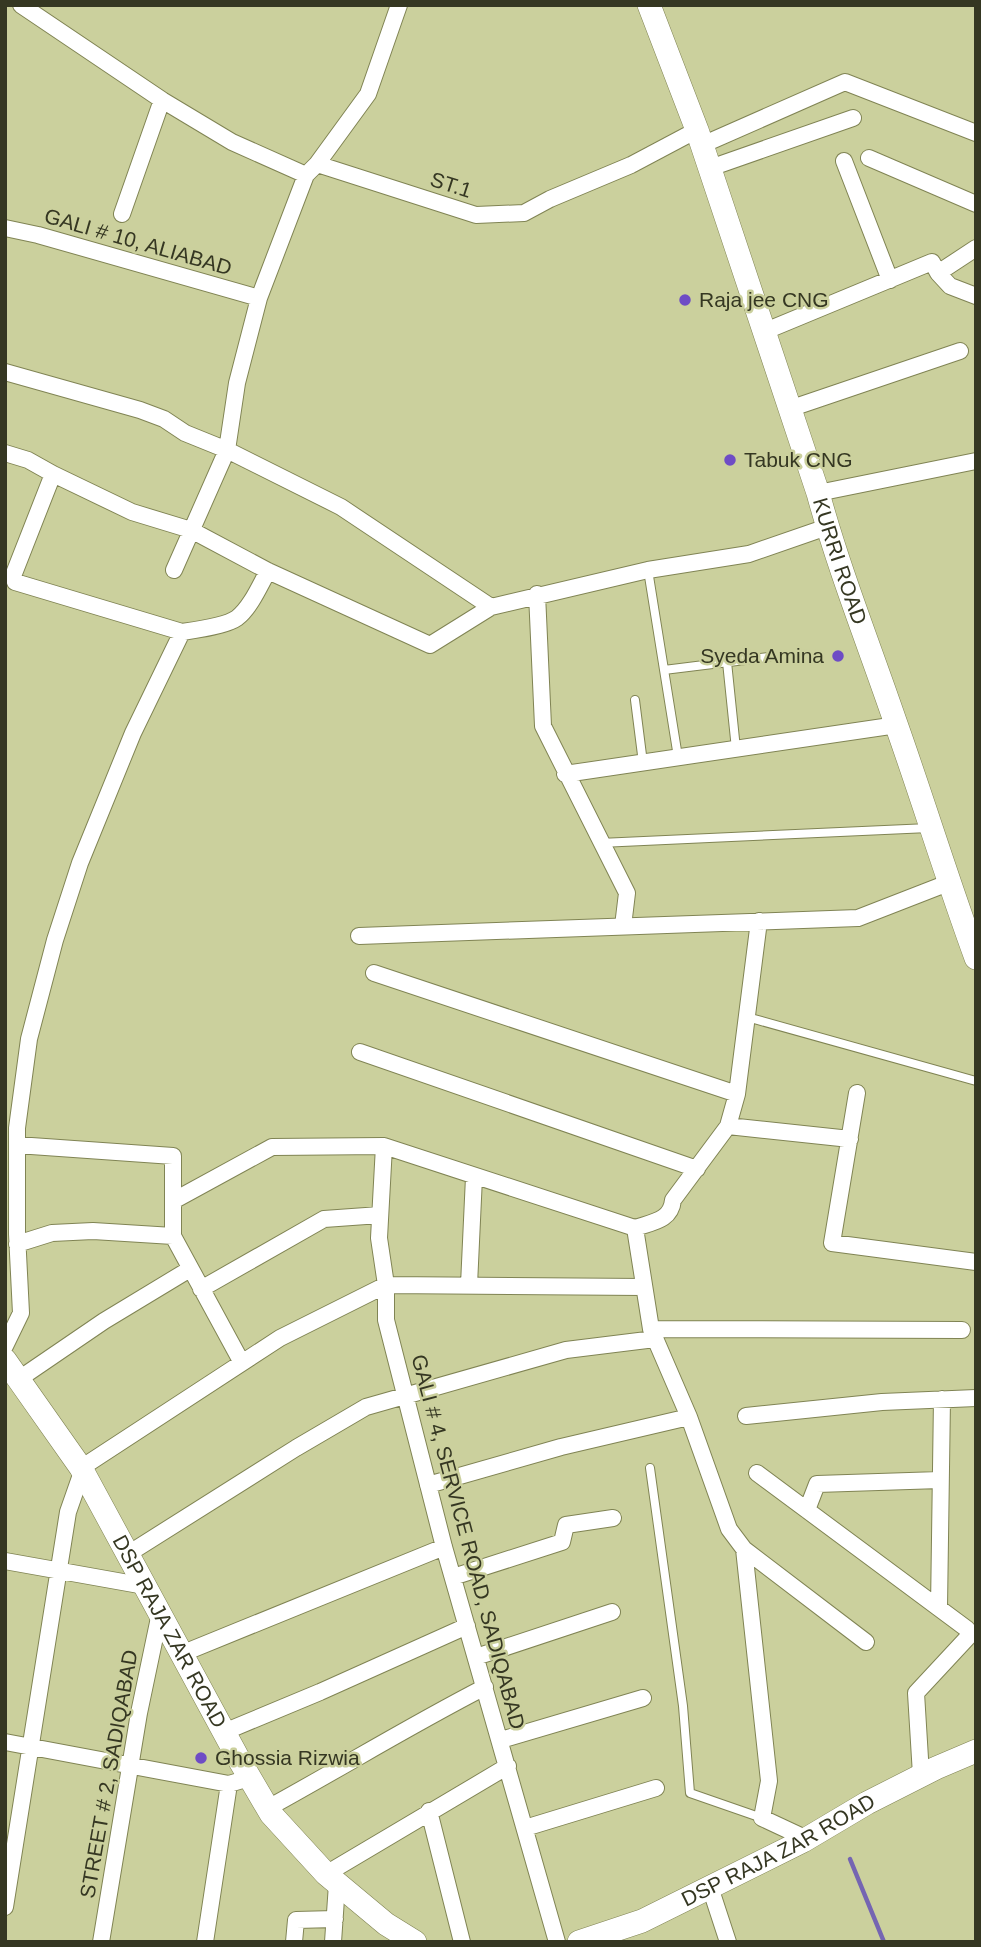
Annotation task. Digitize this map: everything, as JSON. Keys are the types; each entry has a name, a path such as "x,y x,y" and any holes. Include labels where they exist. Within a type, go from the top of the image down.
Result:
{"street":[{"name":"ST.1","path":"21,5 162,100 232,142 312,169 476,215 524,213 550,199 631,165 845,82 976,133"},
{"path":"174,569 227,450 237,383 259,298 312,169 368,94 399,5"},
{"name":"KURRI ROAD","path":"649,5 710,168 827,527 897,725 948,883 972,932 976,958"},
{"path":"122,214 162,100"},
{"path":"710,168 853,118"},
{"path":"869,158 976,204"},
{"path":"844,161 890,280"},
{"name":"GALI # 10, ALIABAD","path":"5,228 259,298"},
{"path":"938,273 976,248"},
{"path":"763,332 932,261 938,273 950,286 976,296"},
{"path":"789,409 960,351"},
{"path":"5,372 140,410 227,450 341,507 491,607"},
{"path":"5,453 28,460 132,512 191,530 268,571 430,645 491,607 537,594 648,570 749,554 827,527"},
{"path":"818,493 976,461"},
{"path":"53,474 13,576 15,582 183,632 236,619 268,571"},
{"path":"537,594 542,726 627,893 623,926"},
{"path":"5,1346 22,1313 17,1244 17,1128 29,1039 55,940 80,863 133,733 183,632"},
{"path":"565,774 897,725"},
{"path":"359,936 858,918 948,883"},
{"path":"173,1201 272,1147 384,1146 635,1228 666,1217 672,1211 673,1200 728,1126 737,1094 759,922"},
{"path":"374,973 737,1094"},
{"path":"360,1052 697,1169"},
{"path":"857,1093 832,1244 976,1262"},
{"path":"728,1126 850,1139"},
{"path":"17,1145 173,1156 173,1236 242,1363"},
{"name":"GALI # 4, SERVICE ROAD, SADIQABAD","path":"384,1146 379,1238 386,1285 386,1320 444,1547 557,1942"},
{"path":"469,1285 474,1177"},
{"path":"201,1289 324,1219 380,1215"},
{"path":"635,1228 653,1334 689,1417 729,1529 744,1549 866,1643"},
{"path":"17,1244 52,1233 93,1231 173,1236"},
{"path":"19,1379 104,1321 190,1269"},
{"path":"5,1907 68,1512 81,1470 280,1338 386,1285 644,1287"},
{"path":"128,1554 366,1406 566,1350 653,1334 962,1330"},
{"name":"DSP RAJA ZAR ROAD","path":"5,1360 81,1470 128,1554 223,1732 239,1781 268,1808 332,1879 386,1924 415,1942"},
{"path":"746,1416 882,1402 976,1398"},
{"path":"939,1608 942,1399"},
{"path":"428,1485 561,1447 689,1417"},
{"path":"757,1473 967,1629 969,1636 916,1693 922,1775"},
{"path":"807,1510 817,1484 940,1480"},
{"path":"453,1577 562,1542 566,1525 613,1518"},
{"path":"181,1654 444,1547"},
{"path":"744,1549 769,1781 762,1818 807,1839"},
{"path":"5,1561 145,1586"},
{"path":"476,1657 612,1612"},
{"name":"STREET # 2, SADIQABAD","path":"102,1942 129,1767 160,1613"},
{"path":"223,1732 467,1626"},
{"path":"268,1808 432,1714 485,1687"},
{"path":"501,1740 643,1698"},
{"path":"5,1742 129,1767 239,1781 205,1942"},
{"name":"DSP RAJA ZAR ROAD","path":"579,1942 619,1935 642,1920 807,1839 867,1803 976,1751"},
{"path":"333,1942 335,1919 332,1879 429,1811 508,1766"},
{"path":"525,1828 656,1788"},
{"path":"429,1811 462,1942"},
{"path":"710,1887 728,1942"},
{"path":"294,1942 296,1920 335,1919"}],"lane":[{"path":"648,570 678,757"},
{"path":"664,670 769,657"},
{"path":"727,662 736,749"},
{"path":"635,700 643,763"},
{"path":"600,842 930,828"},
{"path":"747,1017 976,1081"},
{"path":"650,1468 683,1706 690,1793 762,1818"}],"waterway":[{"path":"850,1859 884,1942"}],"place":[{"name":"Raja jee CNG","path":"685,300"},
{"name":"Tabuk CNG","path":"730,460"},
{"name":"Syeda Amina","path":"838,656"},
{"name":"Ghossia Rizwia","path":"201,1758"}]}
